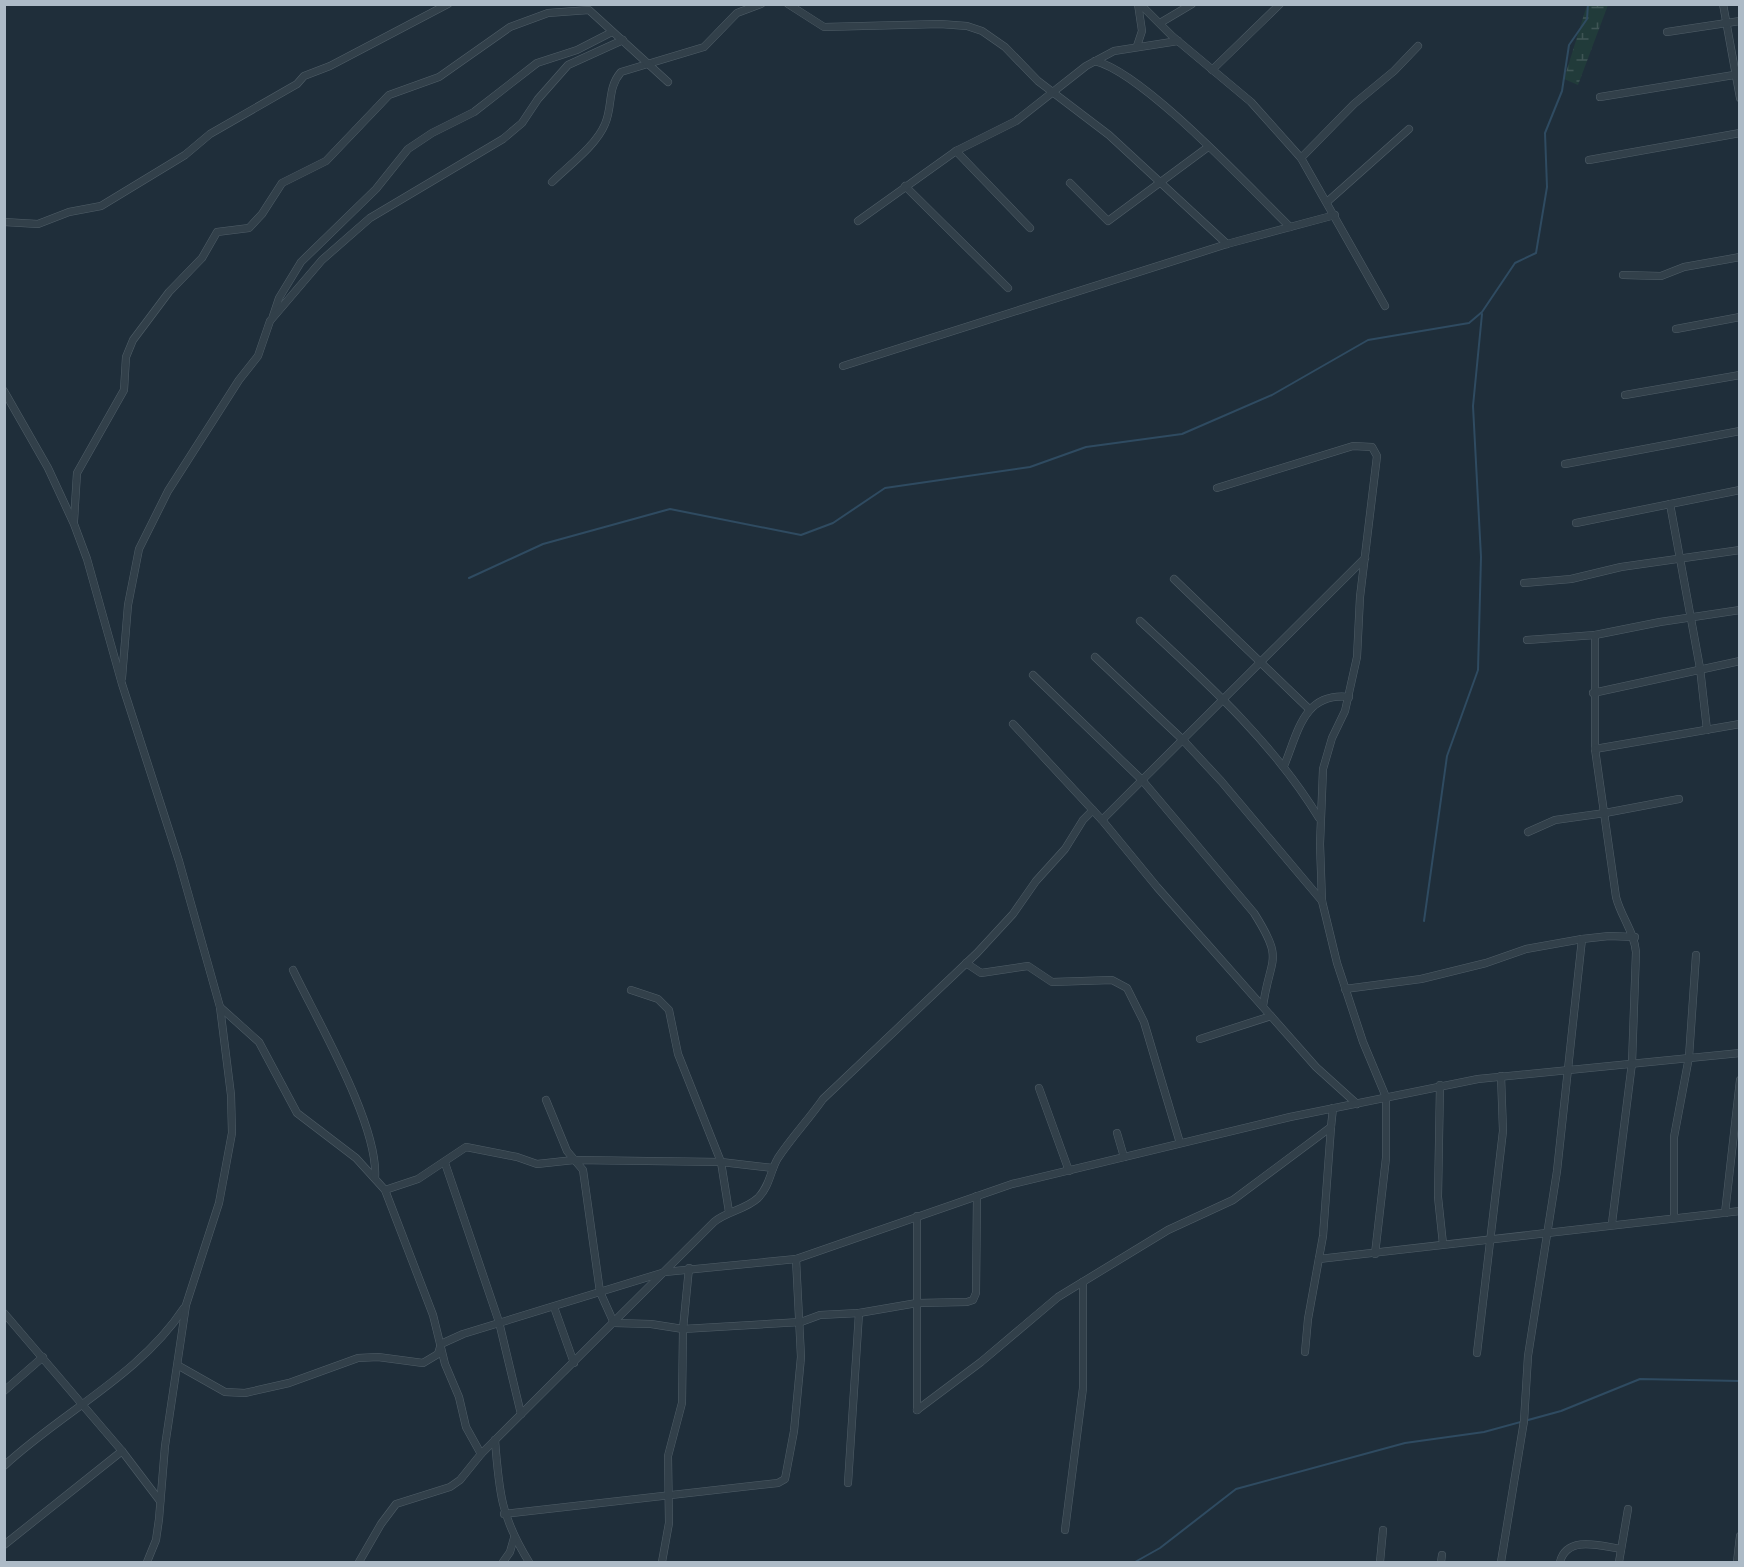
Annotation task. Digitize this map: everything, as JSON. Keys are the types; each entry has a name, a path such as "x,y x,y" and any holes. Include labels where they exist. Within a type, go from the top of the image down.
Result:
{"street":[{"path":"4,222 38,224 69,212 105,204 185,155 210,134 297,84 304,76 330,66 448,4"},
{"path":"552,182 601,133 606,122 610,94 616,77 624,69 704,47 737,13 761,4"},
{"path":"788,4 824,27 911,23 967,26 982,31 1005,47 1038,81 1054,91 1161,180 1227,244"},
{"path":"1139,4 1178,41 1251,102 1301,158 1385,306"},
{"path":"1137,46 1142,31 1139,4"},
{"path":"1161,23 1192,4"},
{"path":"1212,70 1280,4"},
{"path":"1723,4 1738,74 1740,98"},
{"path":"74,524 77,473 124,390 126,357 133,340 165,297 202,258 219,230 240,231 249,228 262,214 282,183 326,161 389,95 439,77 464,62 490,39 547,9 590,10 668,82"},
{"path":"1667,32 1740,21"},
{"path":"122,684 128,605 138,549 168,491 239,380 258,356 279,298 301,262 376,189 408,150 432,133 474,112 537,63 578,50 612,32"},
{"path":"272,319 322,260 364,223 513,131 568,65 623,40"},
{"path":"858,221 956,152 1016,122 1054,91 1114,51 1178,41"},
{"path":"1301,158 1354,104 1394,71 1418,46"},
{"path":"1095,62 1114,68 1159,102 1290,227"},
{"path":"1600,97 1738,74"},
{"path":"1327,202 1410,129"},
{"path":"1589,160 1740,133"},
{"path":"1070,183 1107,221 1208,147"},
{"path":"956,152 1030,228"},
{"path":"905,186 1008,288"},
{"path":"843,366 1227,244 1335,215"},
{"path":"1623,275 1661,276 1684,267 1740,257"},
{"path":"1676,328 1740,317"},
{"path":"1625,395 1740,375"},
{"path":"4,391 48,468 74,524 98,590 122,684 178,861 220,1007 231,1095 232,1133 219,1203 186,1305 156,1540 147,1563"},
{"path":"1565,464 1740,431"},
{"path":"1217,488 1353,446 1372,447 1377,456 1377,473 1365,558 1357,657 1349,697 1323,769 1320,819 1322,901 1345,989 1363,1042 1386,1097 1386,1158 1375,1254"},
{"path":"1576,524 1740,490"},
{"path":"1670,504 1700,669 1707,730"},
{"path":"1524,583 1571,579 1678,558 1740,550"},
{"path":"1102,820 1258,662 1365,558"},
{"path":"1174,579 1308,708"},
{"path":"1527,640 1594,635 1740,610"},
{"path":"1140,621 1259,735 1284,766 1320,819"},
{"path":"1594,635 1595,749 1616,897 1619,908 1635,936 1636,976 1632,1063 1612,1223"},
{"path":"1095,657 1182,739 1221,781 1322,901"},
{"path":"1593,693 1740,662"},
{"path":"1033,675 1142,780 1208,855 1266,932 1274,957 1263,1005"},
{"path":"1284,766 1308,708 1323,699 1349,697"},
{"path":"1013,724 1094,810 1156,887 1330,1082 1357,1104"},
{"path":"1595,749 1740,724"},
{"path":"1528,832 1555,820 1678,799"},
{"path":"359,1563 381,1524 396,1504 450,1487 460,1480 481,1454 714,1222 760,1197 772,1177 773,1168 823,1099 966,963 1013,914 1036,881 1065,849 1083,820 1094,810"},
{"path":"1345,989 1421,979 1486,963 1526,949 1582,939 1635,936"},
{"path":"1501,1563 1524,1421 1528,1356 1548,1234 1569,1068 1582,939"},
{"path":"1674,1217 1674,1137 1689,1058 1696,955"},
{"path":"966,963 981,973 1028,966 1052,982 1112,980 1127,988 1144,1022 1180,1143"},
{"path":"293,970 360,1107 375,1159 375,1178"},
{"path":"631,990 658,999 669,1010 678,1054 721,1162 729,1212"},
{"path":"220,1007 258,1042 297,1113 339,1144 385,1190 406,1248 416,1268 441,1344 445,1364 459,1397 466,1427 481,1454"},
{"path":"1200,1039 1271,1016"},
{"path":"441,1344 499,1322 665,1272 796,1259 1012,1184 1333,1108 1440,1085 1501,1076 1740,1053"},
{"path":"1476,1353 1503,1131 1501,1076"},
{"path":"1725,1213 1740,1080"},
{"path":"1440,1085 1438,1197 1443,1244"},
{"path":"1039,1088 1069,1171"},
{"path":"546,1100 567,1151 585,1175 600,1292 614,1323"},
{"path":"1305,1352 1323,1236 1333,1108"},
{"path":"917,1216 917,1410 981,1362 1058,1298 1168,1230 1233,1200 1331,1127"},
{"path":"1117,1133 1124,1157"},
{"path":"385,1190 418,1179 445,1162 457,1151 466,1148 517,1157 537,1164 574,1160 721,1162 773,1168"},
{"path":"445,1162 499,1322 521,1414"},
{"path":"614,1323 651,1324 683,1329 801,1322 820,1315 859,1313 917,1303 973,1300 976,1275 977,1196"},
{"path":"1319,1259 1548,1234 1612,1223 1740,1211"},
{"path":"504,1514 778,1483 785,1479 797,1402 801,1322 796,1259"},
{"path":"662,1563 668,1542 670,1495 668,1456 682,1403 683,1329 689,1268"},
{"path":"1065,1530 1083,1388 1083,1282"},
{"path":"4,1466 134,1364 169,1331 186,1305"},
{"path":"554,1307 574,1363"},
{"path":"848,1483 859,1313"},
{"path":"6,1317 122,1451 160,1502"},
{"path":"178,1365 225,1392 245,1393 289,1383 358,1358 378,1357 423,1363 438,1354 441,1344"},
{"path":"4,1390 43,1357"},
{"path":"495,1440 499,1494 504,1514 514,1538 529,1563"},
{"path":"4,1545 122,1451"},
{"path":"1619,1563 1628,1509"},
{"path":"1380,1563 1383,1530"},
{"path":"1737,1563 1740,1536"},
{"path":"503,1563 510,1552 514,1538"},
{"path":"1560,1563 1570,1547 1581,1544 1621,1549"}],"green space":[{"path":"1587,5 1608,5 1578,85 1564,79"}],"waterway":[{"path":"469,578 543,544 670,509 801,535 833,523 885,488 1030,467 1086,447 1182,434 1272,395 1368,340 1469,323 1482,312 1515,263 1536,253 1547,187 1545,133 1562,91 1569,45 1587,19 1588,4"},
{"path":"1424,921 1447,756 1478,670 1481,557 1473,406 1482,314"},
{"path":"1135,1562 1160,1548 1236,1489 1405,1443 1484,1432 1561,1411 1640,1379 1740,1381"}]}
